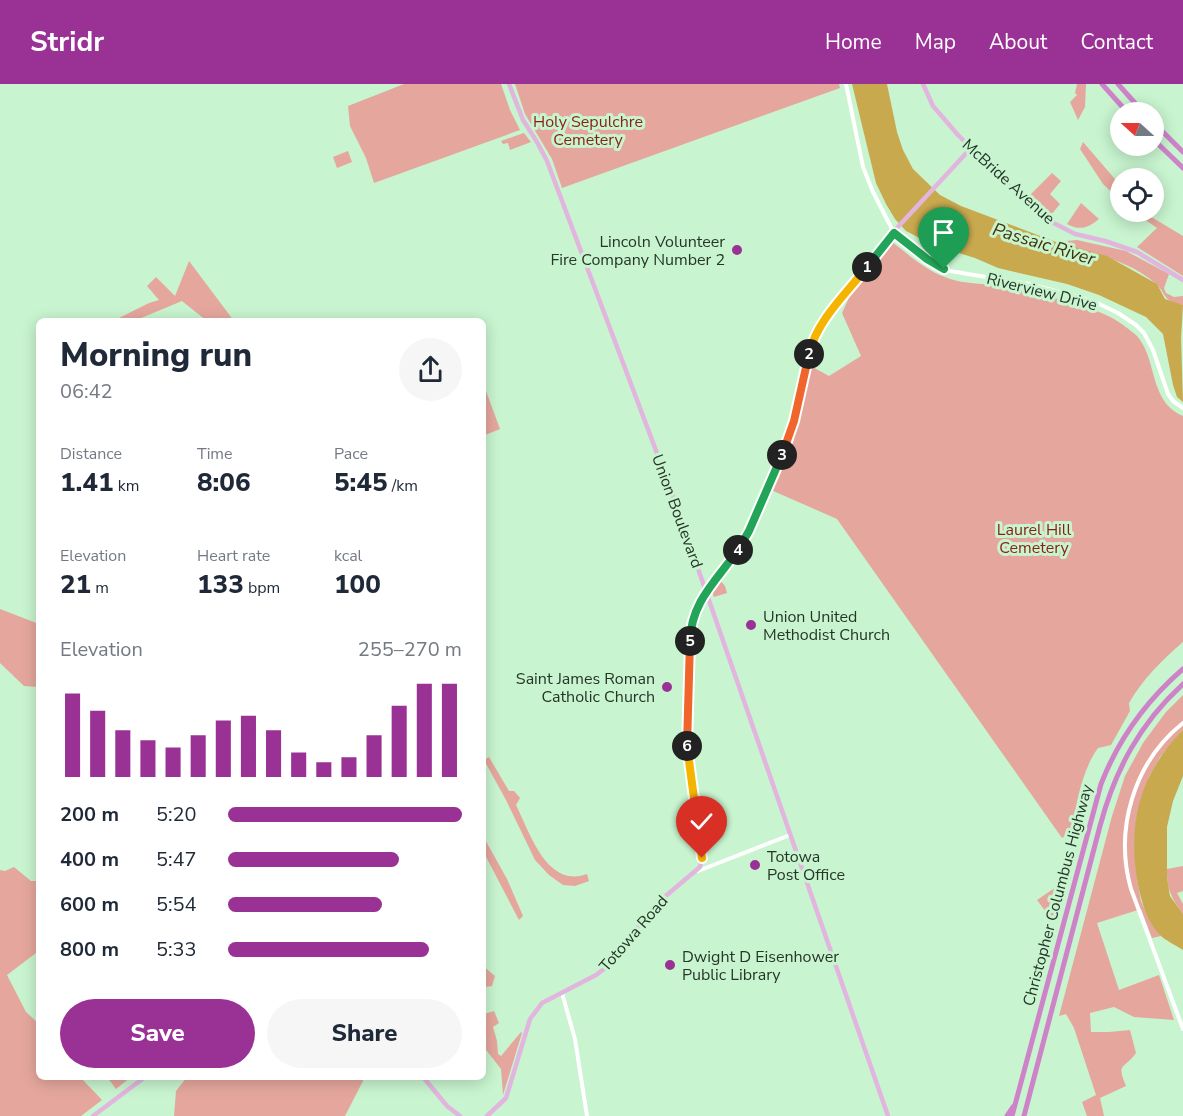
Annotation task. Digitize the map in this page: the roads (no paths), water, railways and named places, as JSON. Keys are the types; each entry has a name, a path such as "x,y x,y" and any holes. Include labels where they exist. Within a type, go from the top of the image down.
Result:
{"highway":[{"path":"1102,84 1118,102"},
{"path":"1118,84 1134,102"},
{"path":"1164,133 1183,152"},
{"path":"1164,150 1183,168"},
{"name":"Christopher Columbus Highway","path":"1012,1116 1101,784 1116,749 1133,722 1154,696 1183,669"},
{"name":"Christopher Columbus Highway","path":"1024,1116 1113,784 1142,729 1162,704 1183,684"},
{"path":"1007,1116 1016,1103"}],"main road":[{"name":"Union Boulevard","path":"509,84 523,120 547,161 666,476 888,1116"},
{"name":"McBride Avenue","path":"923,84 933,106 971,148 1022,197 1051,221 1075,234 1137,252 1183,280"},
{"path":"698,871 702,858 687,743 692,620 699,602 746,538 778,465 791,433 816,333 897,229 971,148"},
{"name":"Totowa Road","path":"488,1116 506,1098 533,1013 542,1003 596,975 609,965 655,905 698,871"},
{"path":"93,1116 141,1080"},
{"path":"425,1080 447,1106 460,1116"}],"street":[{"path":"846,84 862,167 897,229"},
{"name":"Riverview Drive","path":"897,229 927,259 944,269 1042,287 1093,302 1119,313 1144,333 1153,350 1168,394 1183,408"},
{"path":"1183,723 1161,744 1142,773 1127,815 1125,837 1131,888 1183,1029"},
{"path":"698,871 790,835"},
{"path":"562,993 577,1049 586,1116"}],"water":[{"name":"Passaic River","path":"852,84 887,84 903,150 913,169 940,195 961,206 1056,242 1107,256 1157,284 1165,299 1183,305 1181,338 1183,402 1177,397 1173,385 1163,334 1146,317 1099,295 1067,284 998,268 933,245 906,231 895,219 876,183"},
{"path":"1183,730 1183,776 1173,801 1167,827 1167,878 1170,896 1183,914 1183,950 1160,935 1148,918 1138,885 1134,842 1140,802 1147,783 1156,764"}],"place":[{"name":"Lincoln Volunteer Fire Company Number 2","path":"737,250"},
{"name":"Union United Methodist Church","path":"751,625"},
{"name":"Saint James Roman Catholic Church","path":"667,687"},
{"name":"Totowa Post Office","path":"755,865"},
{"name":"Dwight D Eisenhower Public Library","path":"670,965"}],"park label":[{"name":"Holy Sepulchre Cemetery","path":"588,130"},
{"name":"Laurel Hill Cemetery","path":"1034,538"}]}
